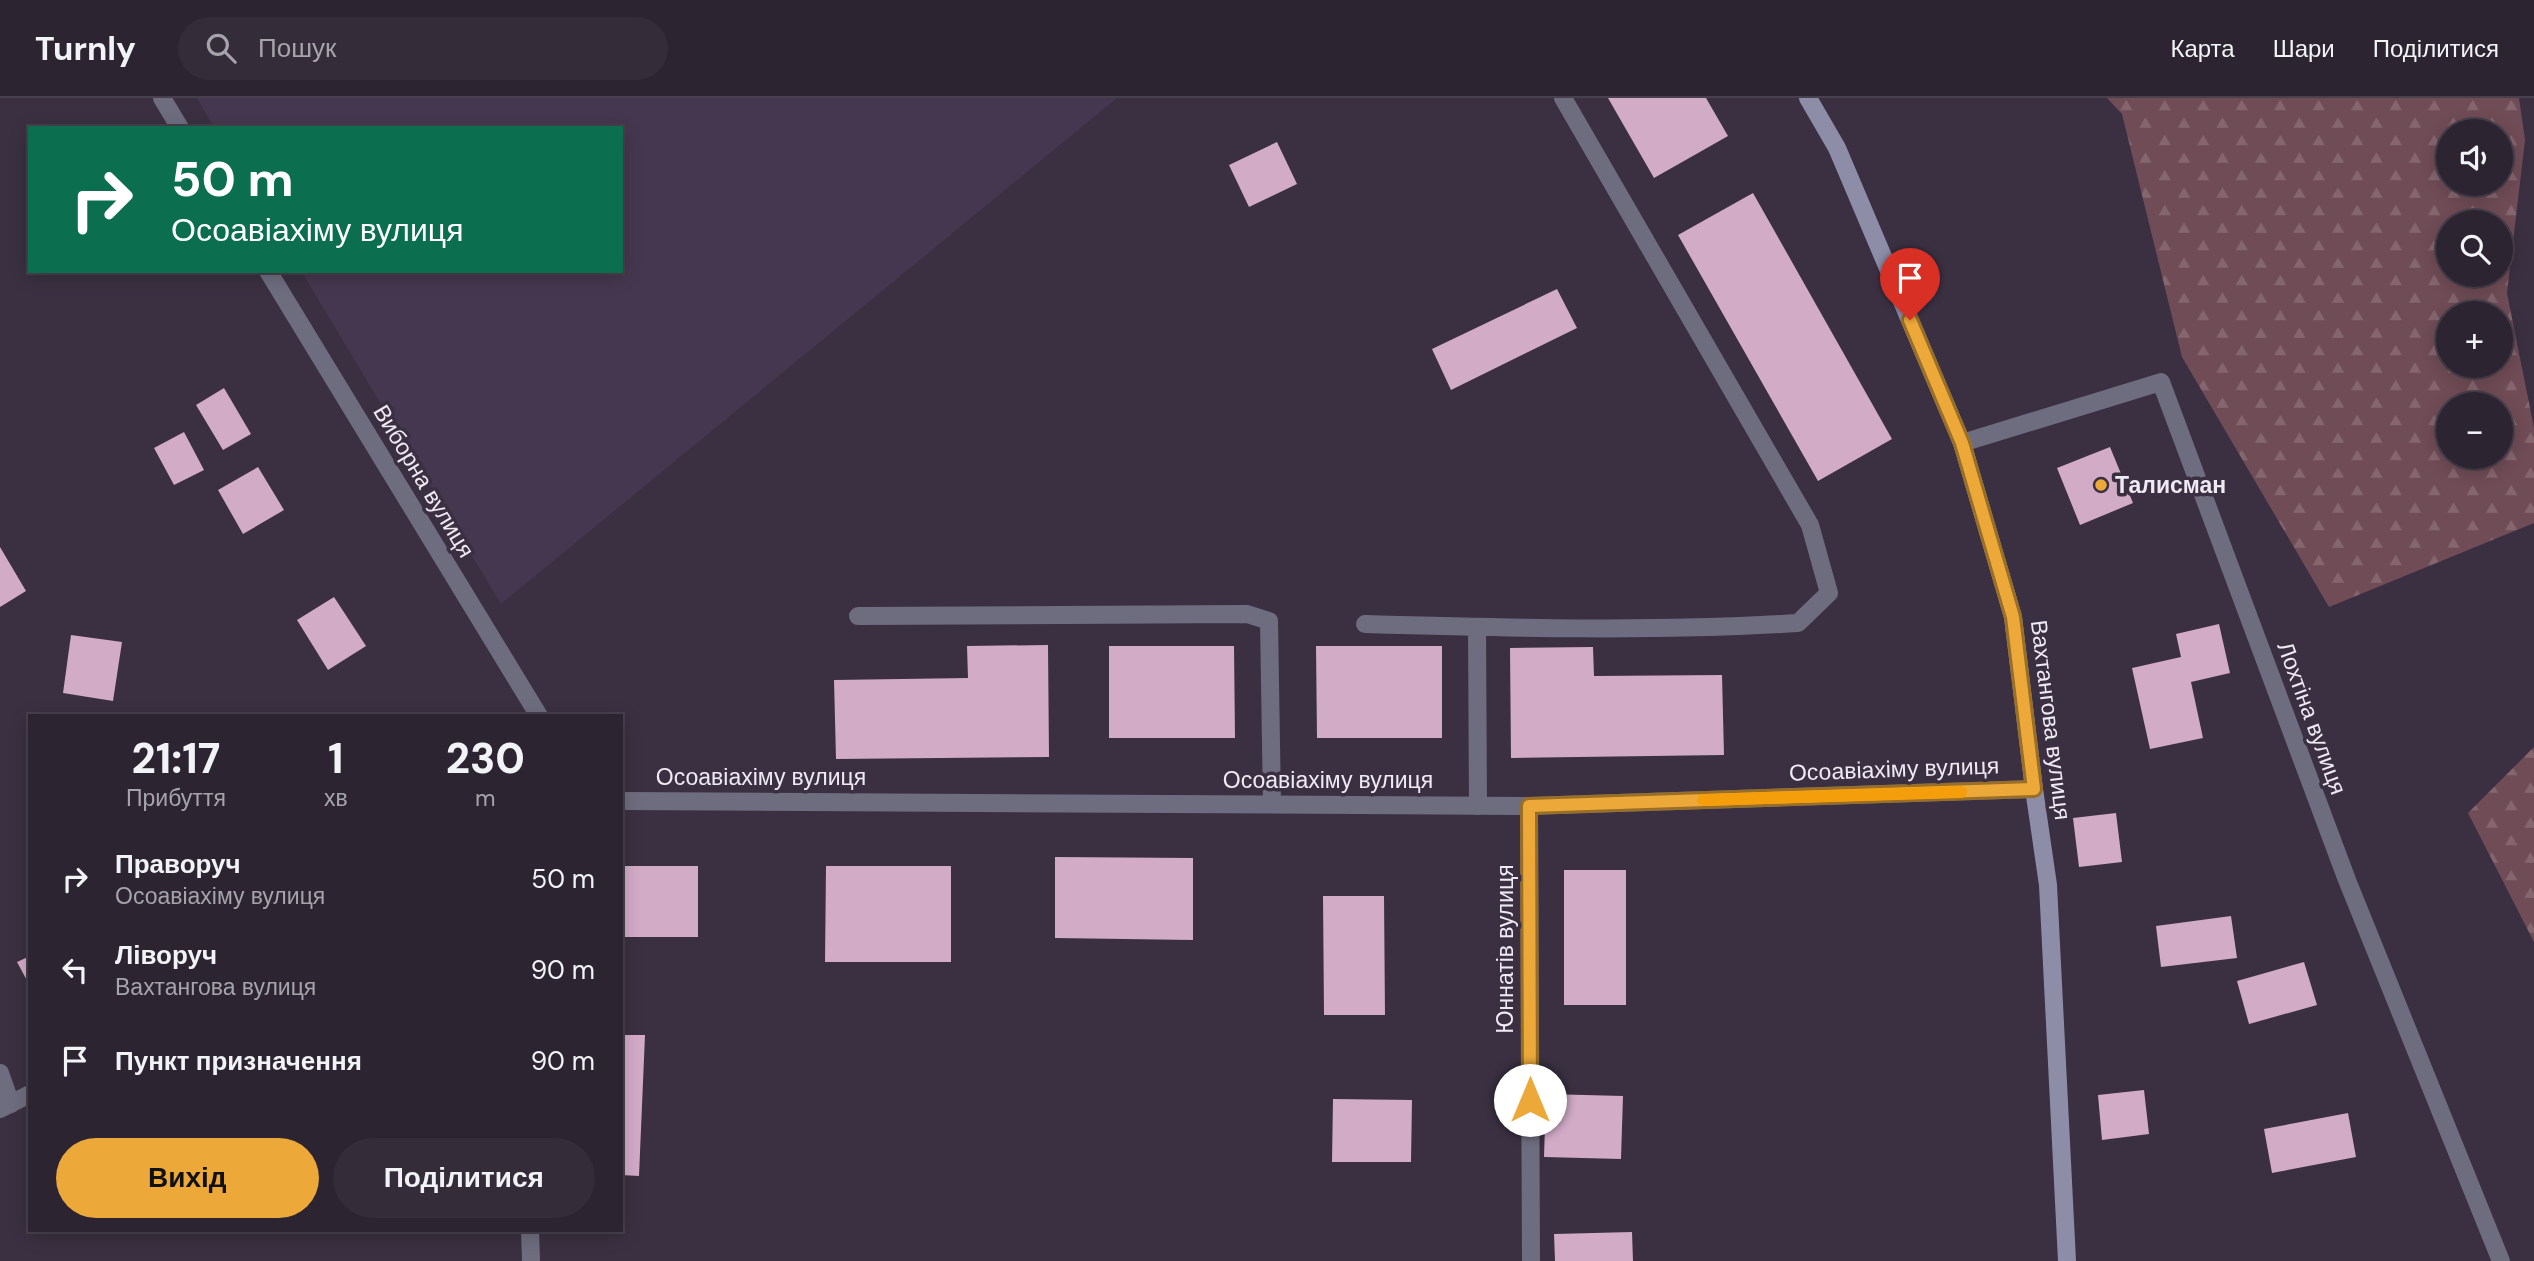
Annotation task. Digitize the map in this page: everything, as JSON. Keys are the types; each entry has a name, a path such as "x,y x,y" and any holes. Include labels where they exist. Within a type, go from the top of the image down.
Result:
{"main road":[{"name":"Вахтангова вулиця","path":"1808,98 1837,148 1962,443 2013,617 2048,885 2067,1261"}],"street":[{"path":"162,98 179,126"},
{"path":"1365,624 1718,628 1798,623 1829,593 1810,525 1563,98"},
{"name":"Виборна вулиця","path":"269,273 538,714"},
{"name":"Лохтіна вулиця","path":"1962,443 2161,382 2347,880 2501,1261"},
{"path":"858,616 1247,614 1269,621 1272,804"},
{"path":"1477,627 1478,806"},
{"name":"Осоавіахіму вулиця","path":"623,801 1529,806 2034,789"},
{"name":"Юннатів вулиця","path":"1529,806 1531,1261"},
{"path":"0,1073 5,1106 28,1095"},
{"path":"530,1232 531,1261"}],"shaded area":[{"path":"197,98 1117,98 501,604 302,273 623,273 623,126 213,126"}],"green space":[{"path":"2107,98 2519,98 2525,140 2513,242 2513,210 2436,210 2436,287 2508,287 2509,301 2436,301 2436,378 2513,378 2513,323 2534,428 2534,523 2329,607 2182,357 2122,114"},
{"path":"2534,747 2534,942 2468,813"}],"building":[{"path":"1608,98 1706,98 1728,136 1654,178"},
{"path":"1277,142 1297,184 1249,207 1229,165"},
{"path":"1753,193 1892,439 1818,481 1678,235"},
{"path":"1557,289 1577,328 1451,390 1432,349"},
{"path":"224,388 251,434 223,450 196,405"},
{"path":"184,432 204,470 174,485 154,448"},
{"path":"2110,447 2133,503 2080,525 2057,468"},
{"path":"258,467 284,510 243,534 218,490"},
{"path":"0,547 26,591 0,607"},
{"path":"334,597 366,646 328,670 297,620"},
{"path":"2219,624 2230,673 2191,682 2203,738 2150,749 2132,668 2181,657 2176,634"},
{"path":"71,635 122,642 113,701 63,693"},
{"path":"1048,645 1049,757 836,759 834,680 968,678 967,646"},
{"path":"1109,646 1234,646 1235,738 1109,738"},
{"path":"1316,646 1442,646 1442,738 1317,738"},
{"path":"1593,647 1594,676 1722,675 1724,755 1511,758 1510,648"},
{"path":"2116,813 2122,862 2079,867 2073,818"},
{"path":"1055,857 1193,858 1193,940 1055,938"},
{"path":"623,866 698,866 698,937 623,937"},
{"path":"826,866 951,866 951,962 825,962"},
{"path":"1564,870 1626,870 1626,1005 1564,1005"},
{"path":"1323,896 1384,896 1385,1015 1324,1015"},
{"path":"2231,916 2237,958 2161,967 2156,926"},
{"path":"28,957 28,982 17,962"},
{"path":"2304,962 2317,1005 2249,1024 2237,981"},
{"path":"623,1035 645,1035 639,1176 623,1175"},
{"path":"2144,1090 2149,1134 2102,1140 2098,1095"},
{"path":"1546,1094 1623,1096 1621,1159 1544,1157"},
{"path":"1333,1099 1412,1100 1411,1162 1332,1162"},
{"path":"2348,1113 2356,1157 2272,1173 2264,1129"},
{"path":"1632,1232 1633,1261 1555,1261 1554,1234"}],"slow traffic":[{"path":"1703,800 1961,792"}],"place":[{"name":"Талисман","path":"2101,485"}],"route":[{"path":"1530,1100 1529,806 2034,789 2013,617 1962,443 1910,320"}]}
